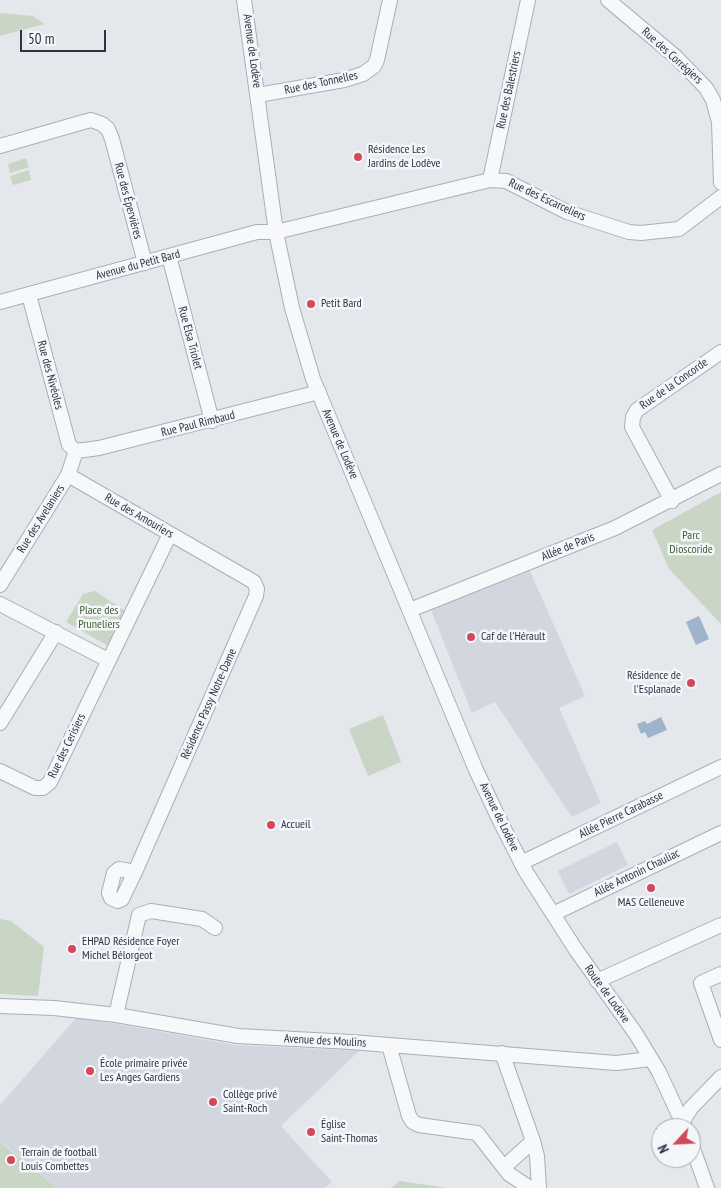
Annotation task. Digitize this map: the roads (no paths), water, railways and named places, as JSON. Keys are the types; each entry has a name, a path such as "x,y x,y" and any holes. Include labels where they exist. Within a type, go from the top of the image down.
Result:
{"street":[{"name":"Avenue de Lodève","path":"244,0 276,232 292,308 318,392 476,770 521,863"},
{"name":"Rue des Tonnelles","path":"258,95 344,80 368,70 377,60 390,0"},
{"name":"Rue des Balestriers","path":"490,180 528,0"},
{"name":"Rue des Corrégiers","path":"608,0 676,57 706,88 713,100 719,122 721,183"},
{"name":"Rue des Épervières","path":"0,146 91,120 108,129 145,263"},
{"name":"Rue des Escarceliers","path":"276,232 490,180 506,180 567,212 629,232 641,234 679,229 721,196"},
{"name":"Avenue du Petit Bard","path":"0,302 257,232 276,232"},
{"name":"Rue Elsa Triolet","path":"169,256 212,421"},
{"name":"Rue des Nivéoles","path":"29,295 69,446 76,451"},
{"name":"Rue de la Concorde","path":"672,501 632,427 633,417 637,410 721,352"},
{"name":"Rue Paul Rimbaud","path":"76,451 99,448 212,421 318,392"},
{"name":"Rue des Avelaniers","path":"0,585 68,475 76,451"},
{"name":"Allée de Paris","path":"410,610 615,528 672,501 721,474"},
{"name":"Rue des Amouriers","path":"68,475 210,556"},
{"name":"Rue des Cerisiers","path":"0,772 35,788 43,788 50,782 170,534"},
{"name":"Résidence Passy Notre-Dame","path":"135,872 256,596 254,582 210,556"},
{"path":"0,604 108,660"},
{"path":"0,723 56,632"},
{"name":"Allée Pierre Carabasse","path":"521,863 721,767"},
{"name":"Allée Antonin Chauliac","path":"553,914 721,833"},
{"name":"Route de Lodève","path":"521,863 598,981 636,1034 680,1118"},
{"path":"116,1015 140,915 151,910 202,919 215,928"},
{"path":"598,981 721,925"},
{"path":"721,974 701,983 721,1040"},
{"name":"Avenue des Moulins","path":"0,1006 54,1008 116,1015 238,1036 502,1053 616,1063 650,1059"},
{"path":"389,1045 409,1116 413,1122 419,1125 477,1133 509,1174 530,1188"},
{"path":"502,1053 533,1141 537,1156 540,1188"},
{"path":"687,1118 691,1108 721,1077"},
{"path":"504,1167 533,1141"},
{"path":"700,1168 707,1188"}],"water":[{"path":"699,616 709,639 696,645 686,622"},
{"path":"661,717 667,730 648,738 645,732 641,734 637,724 645,721 647,724"}],"place":[{"name":"Résidence Les Jardins de Lodève","path":"358,157"},
{"name":"Petit Bard","path":"311,304"},
{"name":"Caf de l'Hérault","path":"471,637"},
{"name":"Résidence de l'Esplanade","path":"691,683"},
{"name":"Accueil","path":"271,825"},
{"name":"MAS Celleneuve","path":"651,888"},
{"name":"EHPAD Résidence Foyer Michel Bélorgeot","path":"72,949"},
{"name":"École primaire privée Les Anges Gardiens","path":"90,1071"},
{"name":"Collège privé Saint-Roch","path":"213,1102"},
{"name":"Église Saint-Thomas","path":"311,1132"},
{"name":"Terrain de football Louis Combettes","path":"11,1160"}],"park label":[{"name":"Parc Dioscoride","path":"691,543"},
{"name":"Place des Pruneliers","path":"99,618"}]}
